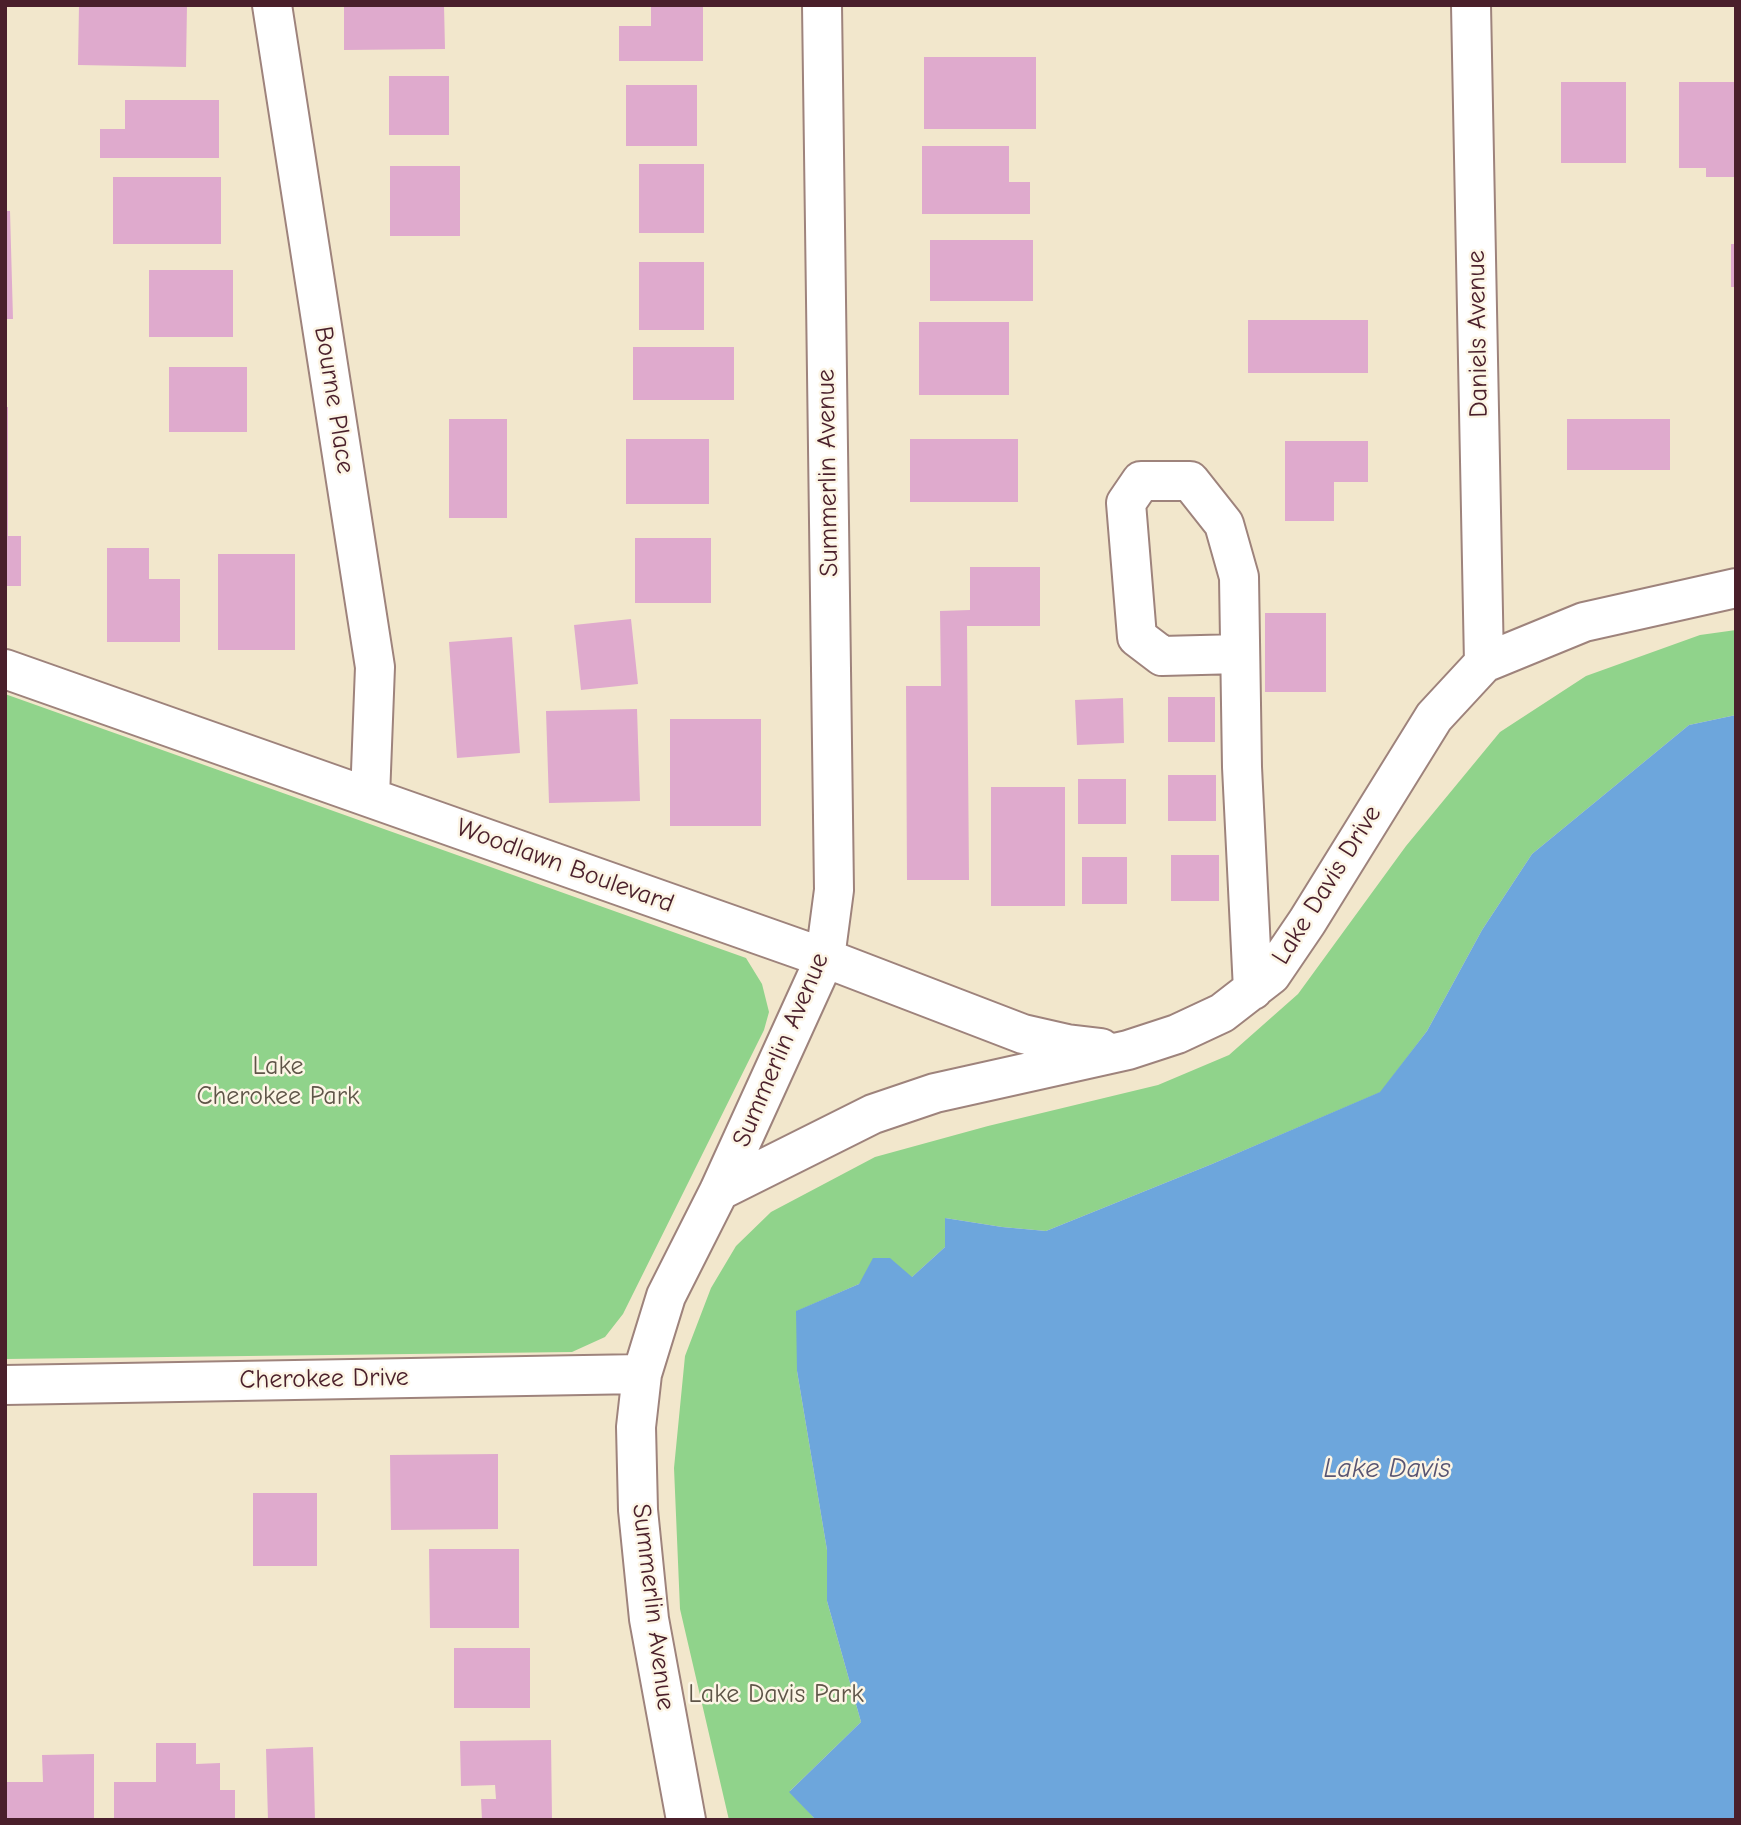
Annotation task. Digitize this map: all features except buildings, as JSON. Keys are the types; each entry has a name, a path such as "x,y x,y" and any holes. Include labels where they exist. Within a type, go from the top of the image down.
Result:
{"street":[{"name":"Bourne Place","path":"272,5 375,667 370,797"},
{"name":"Summerlin Avenue","path":"686,1820 649,1619 638,1510 636,1427 642,1374 666,1296 719,1191 825,958 834,890 822,5"},
{"name":"Daniels Avenue","path":"1471,5 1484,663"},
{"path":"1240,654 1162,656 1137,637 1126,503 1141,481 1190,481 1224,524 1239,577 1242,767 1253,990"},
{"name":"Lake Davis Drive","path":"719,1191 873,1114 935,1093 1128,1050 1177,1034 1222,1013 1271,975 1307,922 1434,717 1484,663 1584,622 1736,588"},
{"name":"Woodlawn Boulevard","path":"5,669 825,958 1023,1034 1067,1044 1128,1050"},
{"name":"Cherokee Drive","path":"5,1385 642,1374"}],"green space":[{"name":"Lake Davis Park","path":"1736,630 1736,715 1689,725 1532,854 1482,930 1427,1031 1381,1092 1046,1231 945,1218 945,1247 911,1278 890,1259 859,1284 797,1311 797,1371 827,1550 827,1601 861,1722 790,1791 816,1820 729,1820 680,1609 674,1468 685,1356 711,1288 736,1246 771,1212 875,1157 988,1126 1158,1085 1229,1055 1298,994 1406,846 1500,732 1586,676 1700,635"},
{"name":"Lake Cherokee Park","path":"5,694 746,958 762,984 769,1012 764,1030 623,1314 605,1337 572,1352 5,1359"}],"water":[{"name":"Lake Davis","path":"1736,715 1736,1820 816,1820 789,1792 861,1722 827,1601 827,1550 797,1371 796,1311 859,1284 873,1258 890,1258 912,1277 945,1247 945,1218 1046,1231 1380,1092 1427,1031 1482,930 1532,854 1689,725"}]}
